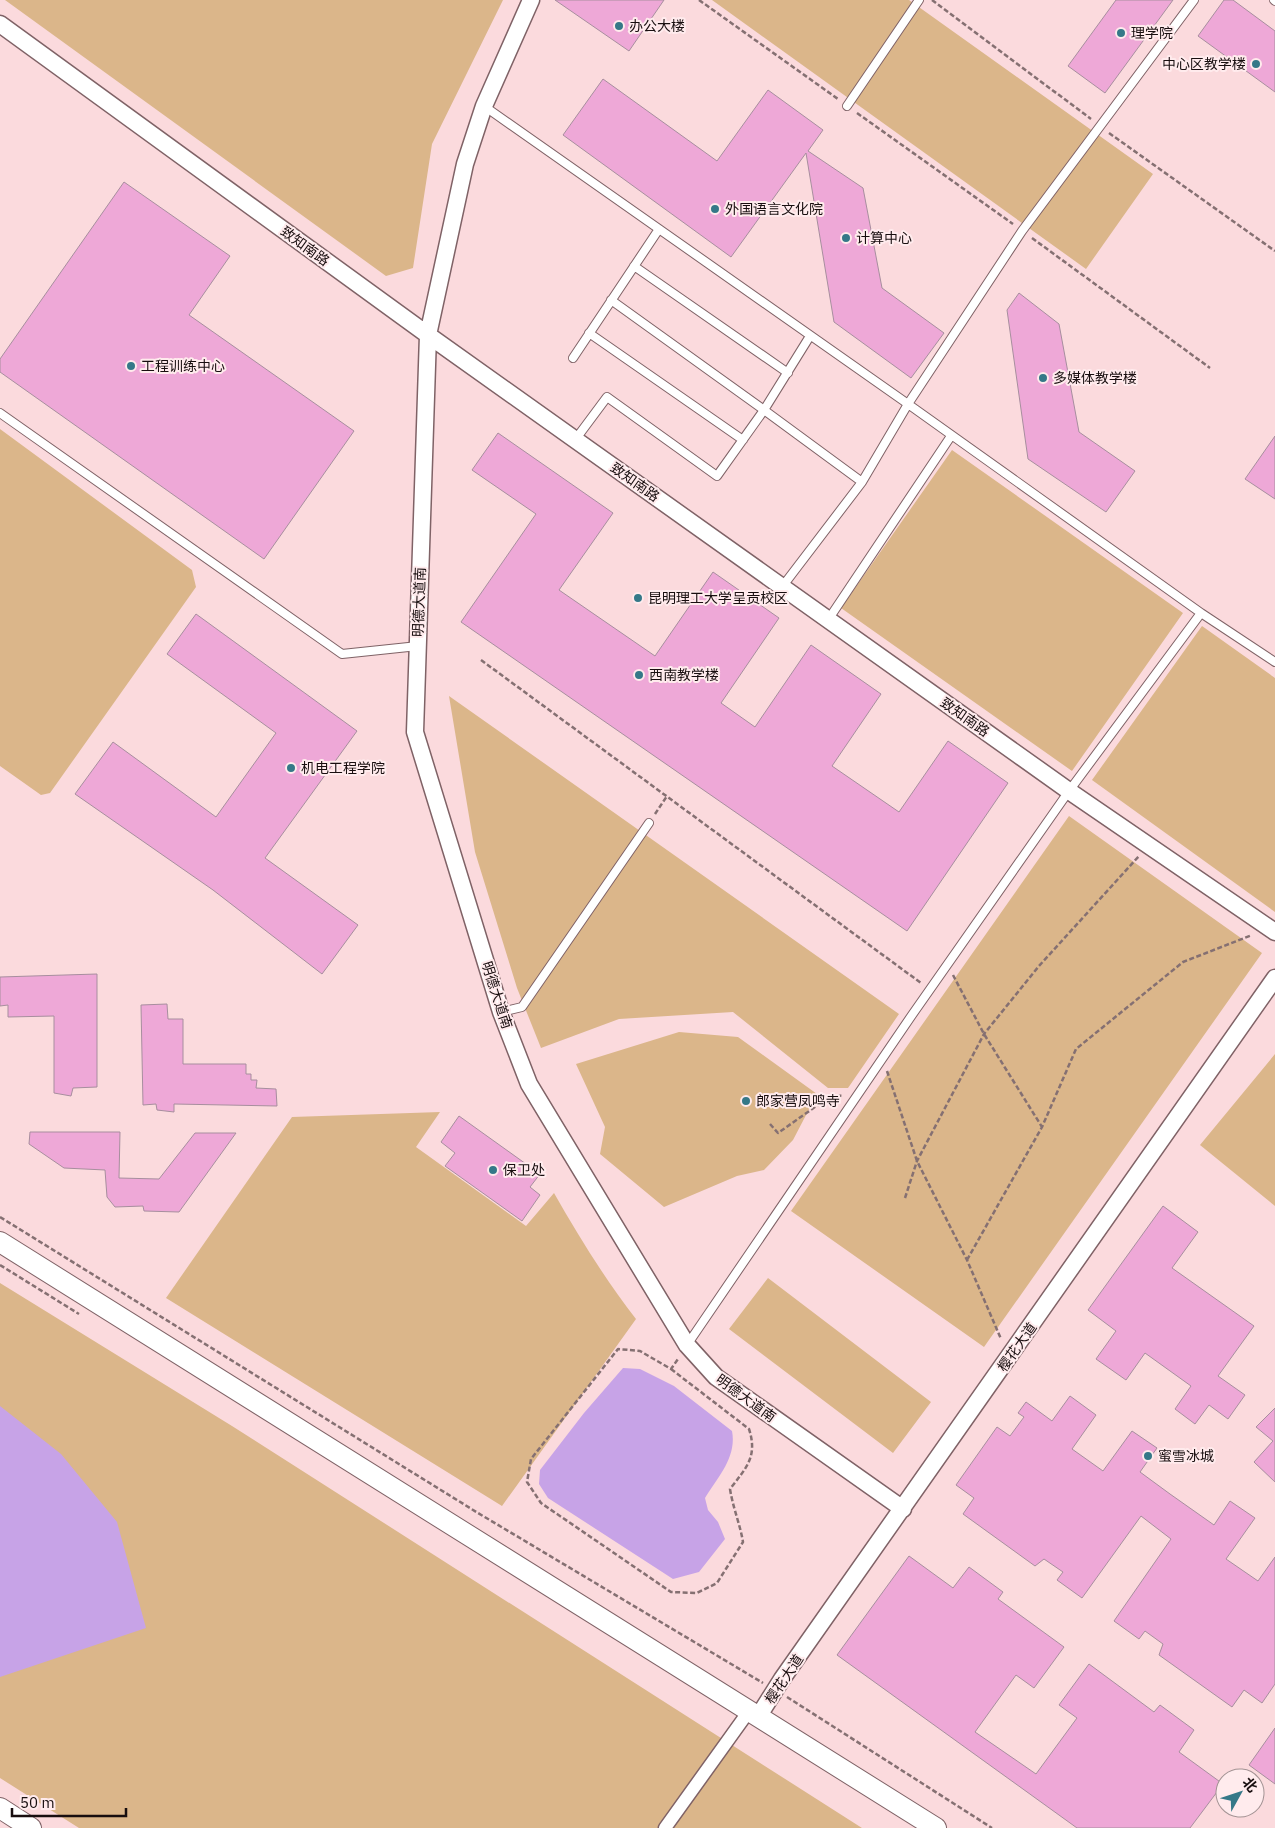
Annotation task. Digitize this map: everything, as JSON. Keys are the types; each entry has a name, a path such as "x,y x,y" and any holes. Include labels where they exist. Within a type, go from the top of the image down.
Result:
{"street":[{"name":"明德大道南","path":"531,0 484,106 465,164 428,335 415,732 501,1012 529,1084 687,1345 716,1376 903,1509"},
{"name":"致知南路","path":"0,24 575,440 1069,791 1272,930"},
{"name":"樱花大道","path":"754,1714 776,1691 782,1679 1275,978"},
{"path":"0,1242 936,1828"},
{"path":"666,1828 754,1714"},
{"path":"0,1808 31,1828"}],"lane":[{"path":"847,106 919,0"},
{"path":"782,586 862,482 908,404 1022,231 1194,0"},
{"path":"484,106 1201,613 1275,662"},
{"path":"573,358 659,229"},
{"path":"634,266 788,373"},
{"path":"611,300 862,482"},
{"path":"589,333 743,440"},
{"path":"575,440 607,397 717,476 764,410 810,336"},
{"path":"0,412 342,654 418,646"},
{"path":"828,620 951,436"},
{"path":"687,1345 855,1097 1069,791 1201,613"},
{"path":"501,1012 522,1007 649,823"}],"path":[{"path":"699,0 1210,368"},
{"path":"481,660 931,990"},
{"path":"649,823 667,796"},
{"path":"905,1198 918,1161 984,1034 1039,966 1149,845"},
{"path":"967,1260 1042,1127 1076,1049 1183,962 1272,930"},
{"path":"948,965 984,1034 1042,1127"},
{"path":"882,1058 918,1161 967,1260 1009,1358"},
{"path":"770,1124 778,1132 832,1095 855,1097"},
{"path":"0,1217 478,1513 776,1691 992,1828"},
{"path":"671,1369 687,1345"},
{"path":"618,1349 640,1351 671,1369 749,1429 753,1442 751,1460 730,1489 733,1509 742,1531 743,1542 717,1583 697,1593 671,1592 541,1503 527,1482 531,1459 618,1349"}],"shaded area":[{"path":"5,0 503,0 432,144 413,268 386,276"},
{"path":"712,0 909,0 1153,174 1086,269"},
{"path":"0,429 192,570 196,587 50,793 41,795 0,766"},
{"path":"952,450 1183,613 1072,771 841,608"},
{"path":"1202,626 1275,678 1275,912 1092,780"},
{"path":"449,696 899,1014 848,1088 828,1088 733,1012 619,1019 541,1048 517,988 475,852"},
{"path":"1069,816 1262,953 984,1347 791,1211"},
{"path":"679,1032 738,1037 817,1094 793,1140 764,1170 737,1176 664,1207 600,1154 605,1127 576,1064"},
{"path":"1275,1054 1275,1206 1200,1145"},
{"path":"440,1112 416,1147 526,1226 554,1193 593,1258 636,1319 502,1506 166,1298 292,1117"},
{"path":"768,1278 931,1402 893,1453 729,1329"},
{"path":"0,1283 232,1426 862,1828 79,1828 0,1778"},
{"path":"623,1368 640,1369 674,1386 732,1431 732,1449 729,1458 705,1498 708,1510 718,1522 725,1539 699,1572 673,1579 548,1498 539,1484 540,1470 584,1413"},
{"path":"0,1406 61,1454 117,1522 146,1628 0,1677"}],"building":[{"name":"办公大楼","path":"555,0 664,0 629,51"},
{"name":"理学院","path":"1116,0 1173,0 1105,93 1068,66"},
{"name":"中心区教学楼","path":"1224,0 1233,0 1275,31 1275,92 1198,36"},
{"name":"外国语言文化院","path":"603,79 717,161 768,90 823,130 808,151 863,188 882,288 944,333 911,378 834,322 806,153 731,257 563,135"},
{"name":"工程训练中心","path":"124,182 230,256 189,315 354,431 264,559 0,372 0,359"},
{"name":"多媒体教学楼","path":"1019,293 1059,324 1079,432 1135,471 1106,512 1028,459 1007,310"},
{"name":"西南教学楼","path":"498,433 613,513 559,590 655,656 713,572 779,618 721,703 755,727 811,645 881,694 832,766 899,812 948,741 1008,783 907,931 461,622 536,514 472,470"},
{"path":"1275,436 1275,499 1245,479"},
{"name":"机电工程学院","path":"196,614 357,731 265,858 358,925 322,974 213,890 75,794 113,742 216,817 276,733 167,654"},
{"path":"97,974 97,1087 73,1088 71,1096 54,1093 54,1016 8,1017 8,1005 0,1006 0,977"},
{"path":"167,1004 168,1019 183,1019 183,1064 246,1064 246,1074 251,1074 251,1080 257,1080 256,1088 276,1089 277,1106 174,1104 174,1112 157,1110 156,1104 143,1105 141,1005"},
{"name":"保卫处","path":"459,1116 540,1174 530,1187 540,1195 522,1221 445,1166 455,1153 441,1142"},
{"path":"30,1132 120,1132 119,1178 159,1179 195,1133 236,1133 179,1212 144,1211 143,1206 115,1207 107,1197 105,1170 64,1168 29,1144"},
{"path":"1163,1206 1198,1232 1172,1268 1254,1326 1218,1376 1245,1395 1228,1419 1209,1405 1195,1424 1175,1409 1191,1386 1145,1353 1126,1380 1096,1359 1116,1331 1088,1310"},
{"path":"1070,1396 1096,1415 1072,1449 1103,1471 1132,1431 1157,1448 1140,1472 1170,1494 1214,1525 1230,1501 1255,1518 1226,1559 1258,1581 1275,1557 1275,1684 1262,1703 1244,1690 1232,1707 1159,1655 1163,1644 1145,1631 1139,1639 1114,1621 1171,1539 1141,1516 1082,1598 1057,1580 1063,1572 1044,1559 1035,1566 963,1514 974,1498 956,1485 997,1427 1010,1436 1024,1417 1018,1413 1026,1402 1052,1421"},
{"path":"1275,1408 1275,1482 1254,1462 1273,1441 1256,1427"},
{"path":"909,1556 953,1588 969,1567 1003,1592 998,1599 1064,1647 1034,1688 1016,1675 975,1732 1036,1774 1077,1718 1059,1705 1089,1664 1154,1712 1160,1705 1194,1730 1179,1752 1215,1778 1215,1795 1190,1828 1077,1828 837,1655"},
{"path":"1275,1728 1275,1784 1265,1777 1265,1768 1253,1768 1249,1765"}],"place":[{"name":"办公大楼","path":"619,26"},
{"name":"理学院","path":"1121,33"},
{"name":"中心区教学楼","path":"1256,64"},
{"name":"外国语言文化院","path":"715,209"},
{"name":"计算中心","path":"846,238"},
{"name":"工程训练中心","path":"131,366"},
{"name":"多媒体教学楼","path":"1043,378"},
{"name":"昆明理工大学呈贡校区","path":"638,598"},
{"name":"西南教学楼","path":"639,675"},
{"name":"机电工程学院","path":"291,768"},
{"name":"郎家营凤鸣寺","path":"746,1101"},
{"name":"保卫处","path":"493,1170"},
{"name":"蜜雪冰城","path":"1148,1456"}]}
